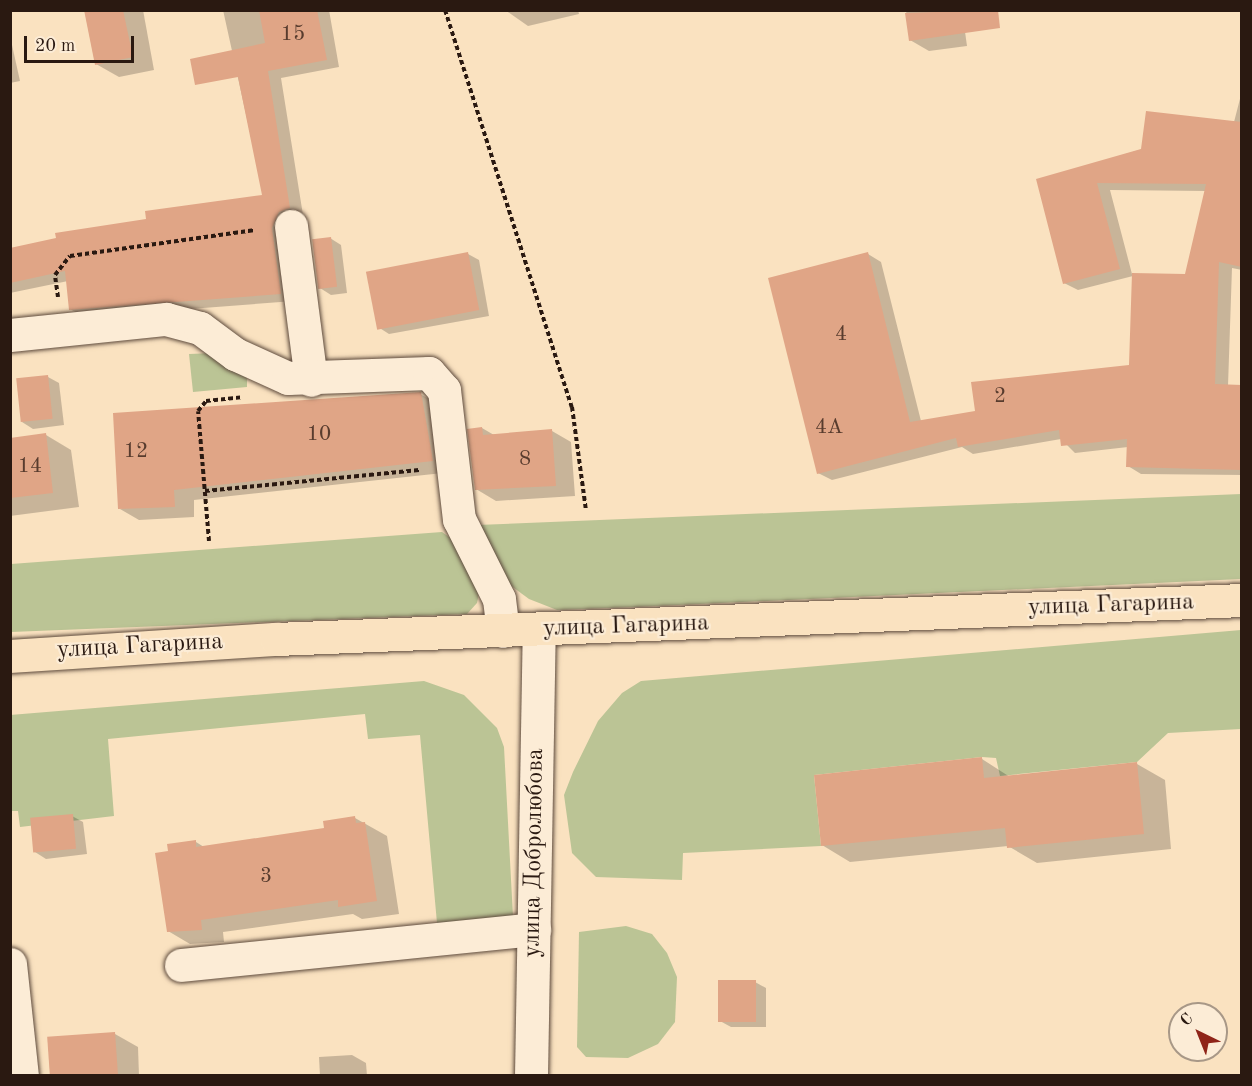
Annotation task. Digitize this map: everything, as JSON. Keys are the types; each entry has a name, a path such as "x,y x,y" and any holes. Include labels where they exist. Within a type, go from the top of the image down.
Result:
{"main road":[{"name":"улица Гагарина","path":"10,656 503,631 1242,600"}],"street":[{"path":"291,226 311,380"},
{"path":"10,335 166,319 200,328 260,367 311,380 421,371 438,380 459,519 499,599 503,631"},
{"name":"улица Добролюбова","path":"531,1076 539,630"},
{"path":"181,965 534,929"},
{"path":"10,963 22,1076"}],"path":[{"path":"445,10 572,408 586,510"},
{"path":"62,330 55,275 70,256 291,226"},
{"path":"209,541 198,411 206,401 251,397"},
{"path":"205,491 432,468"}],"green space":[{"path":"214,353 247,374 247,387 193,392 189,354"},
{"path":"1241,494 1241,579 635,607 557,610 529,599 510,585 477,525"},
{"path":"442,532 456,542 480,588 477,603 467,614 11,632 11,564"},
{"path":"1241,630 1241,729 1168,733 1137,762 1000,776 996,758 982,757 814,775 821,846 683,853 682,880 596,877 572,853 564,795 573,772 598,721 622,693 641,681"},
{"path":"424,681 464,695 497,728 504,747 513,917 437,923 420,735 368,739 365,714 108,739 114,816 20,827 18,811 11,811 10,715"},
{"path":"626,926 652,934 667,953 677,977 675,1022 658,1044 628,1058 586,1057 577,1047 579,932"}],"building":[{"path":"84,10 123,10 133,57 95,65"},
{"path":"259,10 317,10 327,60 268,71 290,208 279,212 272,228 281,294 69,310 65,271 10,283 10,248 56,238 55,233 146,219 145,211 262,195 238,77 195,85 190,59 265,43"},
{"path":"998,10 1000,28 909,41 905,13"},
{"path":"1146,111 1242,122 1242,267 1219,262 1215,384 1242,385 1242,470 1126,467 1127,439 1061,446 1059,430 958,447 956,438 817,474 768,278 868,252 910,422 975,411 971,382 1129,365 1132,273 1185,274 1206,184 1097,183 1120,269 1063,284 1036,179 1141,149"},
{"path":"331,237 337,287 318,289 312,239"},
{"path":"468,252 479,310 377,330 366,272"},
{"path":"48,375 53,419 21,422 16,378"},
{"path":"421,392 433,461 174,490 175,507 118,509 113,413"},
{"path":"482,427 483,435 552,429 556,486 475,490 467,429"},
{"path":"46,433 53,493 10,498 10,438"},
{"path":"982,757 984,778 1137,762 1144,834 1007,848 1005,828 821,846 814,775"},
{"path":"73,814 76,849 33,853 30,818"},
{"path":"355,816 356,823 365,822 377,901 338,907 338,900 201,920 202,930 167,932 155,853 168,851 167,844 196,840 196,847 324,828 323,821"},
{"path":"718,980 756,980 756,1022 718,1022"},
{"path":"115,1032 118,1076 50,1076 47,1037"}]}
